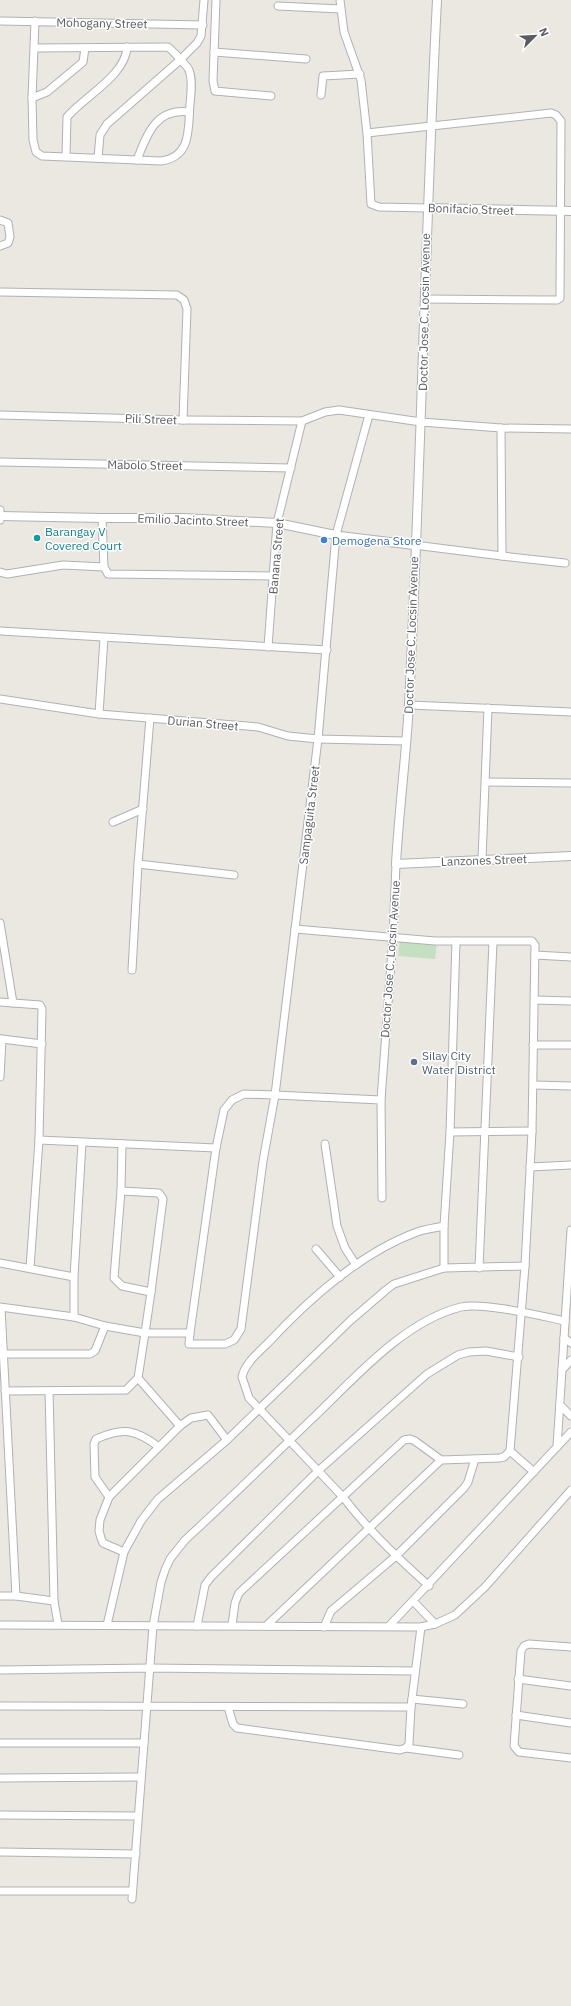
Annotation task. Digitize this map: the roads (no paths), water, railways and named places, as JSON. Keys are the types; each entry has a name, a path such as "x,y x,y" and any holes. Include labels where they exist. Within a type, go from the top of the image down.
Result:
{"street":[{"path":"98,158 101,130 144,90 180,61 199,40 203,25 204,0"},
{"path":"216,0 213,81 215,91 271,96"},
{"path":"340,0 344,32 360,74 367,133 551,113 556,115 561,121 561,295 557,300 425,299"},
{"name":"Doctor Jose C. Locsin Avenue","path":"382,1198 381,1100 408,705 414,545 421,422 430,126 437,0"},
{"path":"278,6 340,8"},
{"name":"Mohogany Street","path":"0,20 203,25"},
{"path":"34,48 168,47 185,65 190,74 190,112 188,137 176,155 169,160 161,161 42,156 36,152 33,140 32,98 35,21"},
{"path":"66,156 67,117 118,71 126,58 127,47"},
{"path":"32,98 47,92 83,62 85,48"},
{"path":"214,52 306,59"},
{"path":"321,95 323,76 360,74"},
{"path":"137,160 147,135 164,116 179,111 190,112"},
{"name":"Bonifacio Street","path":"367,133 372,204 379,207 571,211"},
{"path":"0,220 8,223 10,237 8,243 0,246"},
{"path":"0,292 177,295 184,300 187,309 183,420"},
{"path":"302,421 325,412 339,410 421,422 501,428 571,429"},
{"name":"Pili Street","path":"0,415 183,420 302,421"},
{"name":"Sampaguita Street","path":"190,1333 189,1344 224,1344 234,1340 241,1329 263,1161 275,1095 318,739 336,535 369,415"},
{"name":"Banana Street","path":"268,647 277,524 302,421"},
{"path":"501,428 502,556"},
{"name":"Mabolo Street","path":"0,462 291,468"},
{"name":"Emilio Jacinto Street","path":"0,515 102,518 183,518 277,524 336,535 414,545"},
{"path":"102,518 104,567 108,574 274,576"},
{"path":"414,545 565,563"},
{"path":"0,572 7,574 63,565 104,567"},
{"path":"0,631 327,650"},
{"path":"99,714 104,638"},
{"name":"Durian Street","path":"0,699 99,714 258,727 288,736 318,739 406,741"},
{"path":"408,705 571,712"},
{"path":"482,859 488,708"},
{"path":"132,970 138,864 150,718"},
{"path":"486,782 571,783"},
{"path":"113,822 143,809"},
{"name":"Lanzones Street","path":"396,864 571,856"},
{"path":"138,864 234,875"},
{"path":"0,923 14,1003"},
{"path":"232,1625 235,1603 239,1593 404,1440 410,1439 415,1441 441,1460 500,1458 504,1457 510,1451 525,1266 532,1131 536,945 532,941 456,941 295,928"},
{"path":"444,1268 444,1226 450,1132 456,941"},
{"path":"479,1268 493,942"},
{"path":"535,955 571,957"},
{"path":"535,1000 571,1001"},
{"path":"0,1002 40,1005 43,1017 39,1140 30,1268"},
{"path":"0,1077 1,1039 42,1044"},
{"path":"534,1045 571,1045"},
{"path":"534,1086 571,1086"},
{"path":"16,1596 0,1307 74,1317 105,1326 145,1333 190,1333 216,1148 224,1110 232,1100 244,1094 381,1100"},
{"path":"450,1132 532,1131"},
{"path":"39,1140 216,1148"},
{"path":"74,1317 74,1277 82,1143"},
{"path":"122,1144 121,1191 114,1278 122,1286 151,1292"},
{"path":"325,1144 337,1226 345,1248 356,1265"},
{"path":"530,1167 571,1165"},
{"path":"5,1391 126,1390 138,1378 151,1292 162,1195 159,1192 121,1191"},
{"path":"428,1586 369,1528 343,1497 249,1398 243,1386 242,1377 246,1367 282,1328 340,1277 356,1265 393,1243 418,1232 444,1226"},
{"path":"557,1447 571,1230"},
{"path":"316,1249 340,1277"},
{"path":"0,1263 74,1277"},
{"path":"107,1625 124,1552 141,1521 158,1499 227,1440 346,1325 386,1290 394,1284 444,1268 525,1266"},
{"path":"132,1899 140,1777 153,1626 161,1582 170,1559 185,1540 362,1371 408,1332 424,1323 461,1307 481,1307 521,1312 565,1321"},
{"path":"2,1354 90,1354 95,1351 105,1326"},
{"path":"564,1338 571,1342"},
{"path":"197,1626 205,1585 318,1471 427,1374 445,1361 458,1355 486,1351 518,1357"},
{"path":"562,1370 571,1360"},
{"path":"138,1378 180,1426"},
{"path":"50,1391 54,1601 58,1624"},
{"path":"560,1405 571,1416"},
{"path":"124,1552 103,1543 100,1538 100,1520 109,1497 180,1426 191,1418 208,1415 227,1440"},
{"path":"109,1497 95,1477 94,1444 96,1439 123,1430 140,1434 159,1447"},
{"path":"389,1626 571,1432"},
{"path":"510,1451 534,1472"},
{"path":"324,1627 331,1611 396,1556 464,1488 468,1482 475,1459"},
{"path":"266,1626 441,1460"},
{"path":"0,1625 58,1624 153,1626 232,1625 421,1627 435,1624 455,1615 485,1587 571,1490"},
{"path":"0,1596 16,1596 54,1601"},
{"path":"413,1601 435,1624"},
{"path":"406,1748 409,1744 411,1707 421,1627"},
{"path":"571,1647 529,1644 524,1646 521,1651 514,1746 519,1752 571,1758"},
{"path":"0,1670 150,1668 415,1671"},
{"path":"518,1679 571,1686"},
{"path":"412,1699 462,1704"},
{"path":"0,1706 411,1707"},
{"path":"228,1706 233,1724 237,1728 400,1750 406,1748 459,1755"},
{"path":"516,1715 571,1723"},
{"path":"0,1743 144,1743"},
{"path":"0,1778 140,1777"},
{"path":"0,1815 137,1816"},
{"path":"0,1852 136,1854"},
{"path":"0,1891 132,1891"}],"place":[{"name":"Barangay V Covered Court","path":"37,538"},
{"name":"Demogena Store","path":"324,540"},
{"name":"Silay City Water District","path":"414,1062"}]}
